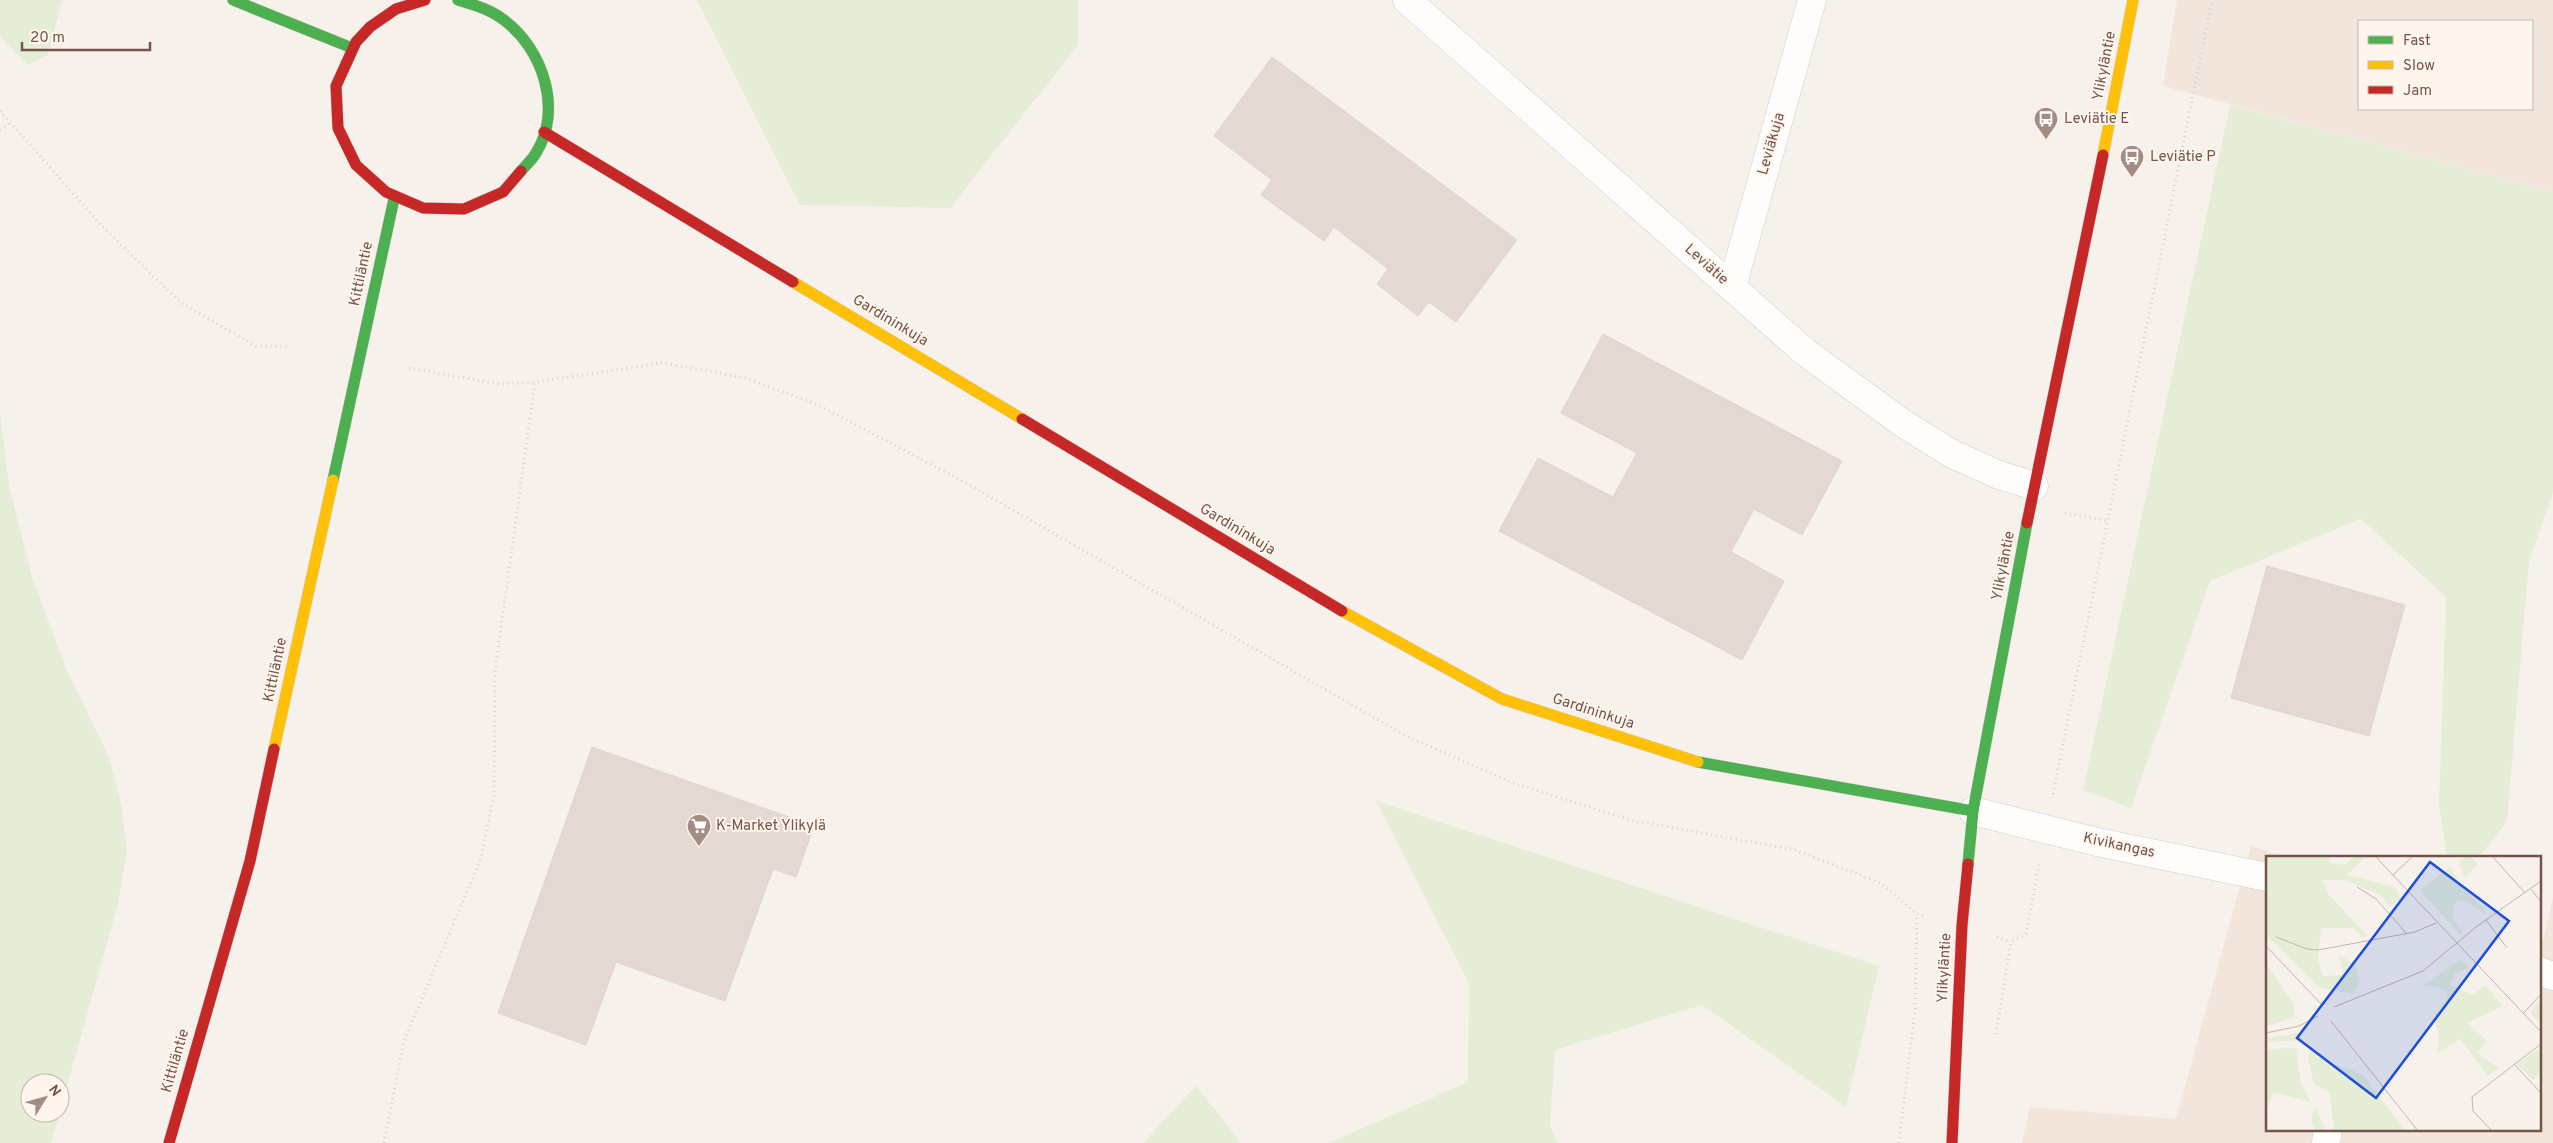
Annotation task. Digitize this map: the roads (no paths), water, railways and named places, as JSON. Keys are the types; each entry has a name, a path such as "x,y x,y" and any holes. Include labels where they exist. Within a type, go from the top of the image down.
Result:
{"main road":[{"path":"233,0 352,48"},
{"path":"425,0 408,4 382,17 370,26 352,48 344,64 336,98 340,133 346,149 360,171 379,190 394,199 410,205 444,210 461,208 485,201 507,188 520,176 539,148 544,132 548,101 542,70 528,43 507,21 480,3 458,0"},
{"name":"Ylikyläntie","path":"1952,1143 1962,925 1973,811 2032,496 2101,165 2132,0"},
{"name":"Gardininkuja","path":"544,132 1352,617 1502,698 1699,762 1973,811"},
{"name":"Kittiläntie","path":"168,1143 250,861 394,199"}],"street":[{"name":"Leviätie","path":"1407,0 1805,352 1901,422 1952,454 1999,475 2032,496"},
{"name":"Leviäkuja","path":"1732,287 1812,0"},
{"name":"Kivikangas","path":"1973,811 2097,842 2266,877"},
{"path":"2540,971 2553,976"},
{"path":"2326,1143 2328,1130"}],"place":[{"name":"Leviätie E","path":"2046,140"},
{"name":"Leviätie P","path":"2132,178"},
{"name":"K-Market Ylikylä","path":"699,847"}]}
